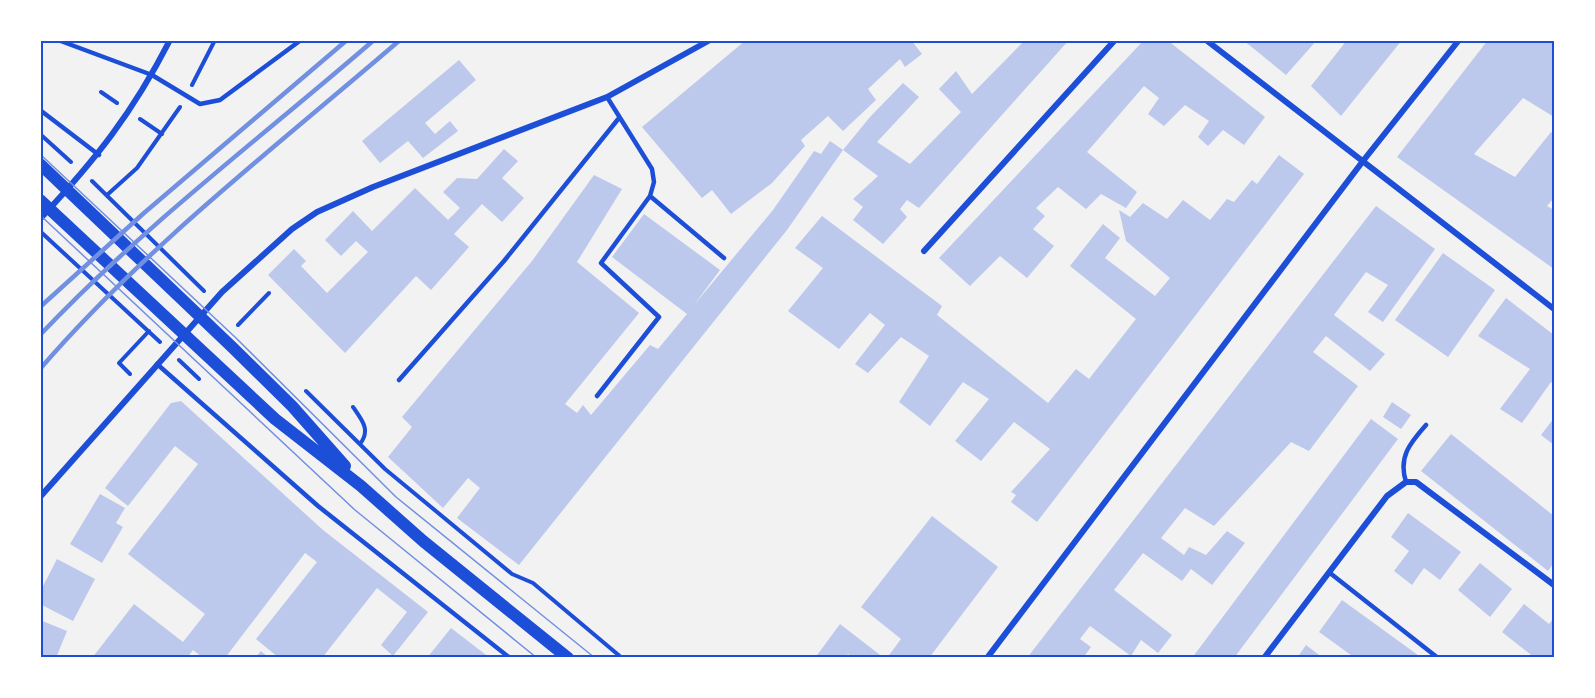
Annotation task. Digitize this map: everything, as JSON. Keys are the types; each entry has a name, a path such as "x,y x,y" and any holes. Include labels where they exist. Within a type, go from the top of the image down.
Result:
{"main road":[{"path":"40,164 292,406 361,486"},
{"path":"40,200 252,399 567,657"}],"street":[{"path":"40,219 99,154 152,75 170,40"},
{"path":"40,497 222,292 269,247 317,212 373,187 607,97 710,40"},
{"path":"924,251 1115,40"},
{"path":"1206,40 1554,309"},
{"path":"987,657 1363,161 1460,40"},
{"path":"1264,657 1387,496 1406,482 1416,482 1554,585"}],"lane":[{"path":"58,40 152,75 186,98 200,104 220,100 301,40"},
{"path":"597,396 659,317 601,263 650,196 654,182 652,169 607,97"},
{"path":"40,110 99,154"},
{"path":"399,380 504,261 619,118"},
{"path":"650,196 724,258"},
{"path":"157,364 318,506 510,657"},
{"path":"1406,482 1403,461 1407,448 1426,425"},
{"path":"1330,573 1438,657"}],"path":[{"path":"40,134 74,164"},
{"path":"107,195 137,168"},
{"path":"90,180 205,292"},
{"path":"238,325 269,293"},
{"path":"230,316 246,333"},
{"path":"119,363 149,331"},
{"path":"303,388 385,469 512,574 533,583 622,657"},
{"path":"353,407 366,430 360,444"}],"building":[{"path":"746,40 911,40 922,54 905,67 900,59 868,89 876,100 843,131 828,116 801,140 805,146 772,183 731,214 712,190 702,198 642,127"},
{"path":"1025,40 1069,40 919,208 907,200 900,209 907,217 883,244 853,220 863,207 853,199 878,176 843,150 870,117 903,83 919,97 877,142 910,164 961,112 939,89 956,71 972,94"},
{"path":"1144,40 1167,40 1265,117 1244,145 1223,130 1208,146 1198,137 1209,121 1185,105 1164,126 1148,114 1159,98 1144,86 1087,152 1137,192 1126,208 1101,194 1086,209 1058,187 1036,208 1045,216 1033,229 1054,246 1027,278 1000,256 970,286 939,258"},
{"path":"1243,40 1317,40 1286,75"},
{"path":"1347,40 1402,40 1341,116 1311,86"},
{"path":"1488,40 1554,40 1554,117 1523,98 1474,154 1515,177 1551,132 1554,134 1554,198 1547,206 1554,210 1554,269 1397,157"},
{"path":"459,60 476,80 425,123 435,134 450,121 458,131 423,158 408,141 380,163 362,141"},
{"path":"830,141 843,150 787,230 519,565 457,518 480,488 468,478 443,508 388,457 412,427 402,417 532,261 594,175 622,189 577,262 639,313 565,404 577,413 583,405 591,415 650,345 658,349 687,314 612,257 644,214 720,270 694,305 773,210 814,151 821,154"},
{"path":"504,149 518,161 502,178 524,198 502,222 482,204 454,234 469,247 431,290 416,276 345,353 268,275 294,249 306,261 301,266 327,293 368,252 356,241 341,256 325,240 353,211 372,231 415,188 448,220 460,208 443,192 457,178 477,179"},
{"path":"1279,155 1304,174 1037,522 1011,502 1016,495 1011,492 1050,449 1014,422 981,461 955,441 989,399 963,382 930,426 899,402 929,356 901,337 868,373 855,364 885,325 870,313 839,349 788,311 823,268 795,248 822,216 942,306 937,315 1048,403 1076,369 1089,379 1136,319 1070,266 1103,224 1120,238 1105,258 1155,296 1170,278 1126,241 1119,210 1130,217 1143,203 1167,219 1183,200 1210,220 1227,199 1234,202 1252,180 1257,184"},
{"path":"1376,206 1435,249 1383,322 1368,312 1388,285 1366,272 1334,315 1385,354 1370,371 1326,336 1313,352 1358,386 1309,451 1291,442 1214,526 1185,508 1161,538 1184,555 1189,547 1206,555 1227,531 1245,543 1212,585 1191,569 1182,581 1143,553 1114,590 1172,635 1158,653 1141,640 1131,656 1090,626 1080,639 1091,647 1083,658 1027,658"},
{"path":"1443,253 1495,290 1448,357 1395,320"},
{"path":"1506,298 1554,335 1554,385 1551,382 1522,423 1500,409 1530,369 1478,336"},
{"path":"181,401 323,530 428,612 393,656 381,645 407,612 377,588 322,658 279,658 256,639 317,562 305,553 225,658 203,658 193,650 187,658 92,658 134,604 183,642 205,614 128,554 198,464 175,446 128,506 105,488 171,403"},
{"path":"1392,402 1411,415 1401,429 1383,417"},
{"path":"1554,418 1554,445 1541,435"},
{"path":"1371,419 1398,439 1234,658 1192,658"},
{"path":"1451,434 1554,516 1554,563 1548,571 1421,471"},
{"path":"100,494 125,508 116,523 123,527 102,563 70,544"},
{"path":"1408,513 1461,552 1440,580 1424,568 1412,585 1394,571 1409,551 1391,537"},
{"path":"932,516 998,567 929,658 887,658 901,639 861,607"},
{"path":"57,559 95,579 73,621 40,604 40,592"},
{"path":"1480,563 1512,589 1490,617 1458,590"},
{"path":"1342,600 1422,658 1355,658 1319,632"},
{"path":"1524,604 1549,624 1554,618 1554,658 1535,658 1502,632"},
{"path":"40,620 67,631 56,658 40,658"},
{"path":"840,624 884,658 853,658 848,654 845,658 815,658"},
{"path":"451,628 490,658 427,658"},
{"path":"1306,645 1323,658 1297,658"},
{"path":"261,651 269,658 255,658"}],"tram line":[{"path":"40,154 236,338 396,497 595,658"},
{"path":"40,215 355,510 537,658"}],"railway":[{"path":"40,307 144,213 347,40"},
{"path":"40,335 119,257 203,183 374,40"},
{"path":"40,369 81,324 168,239 400,40"}]}
